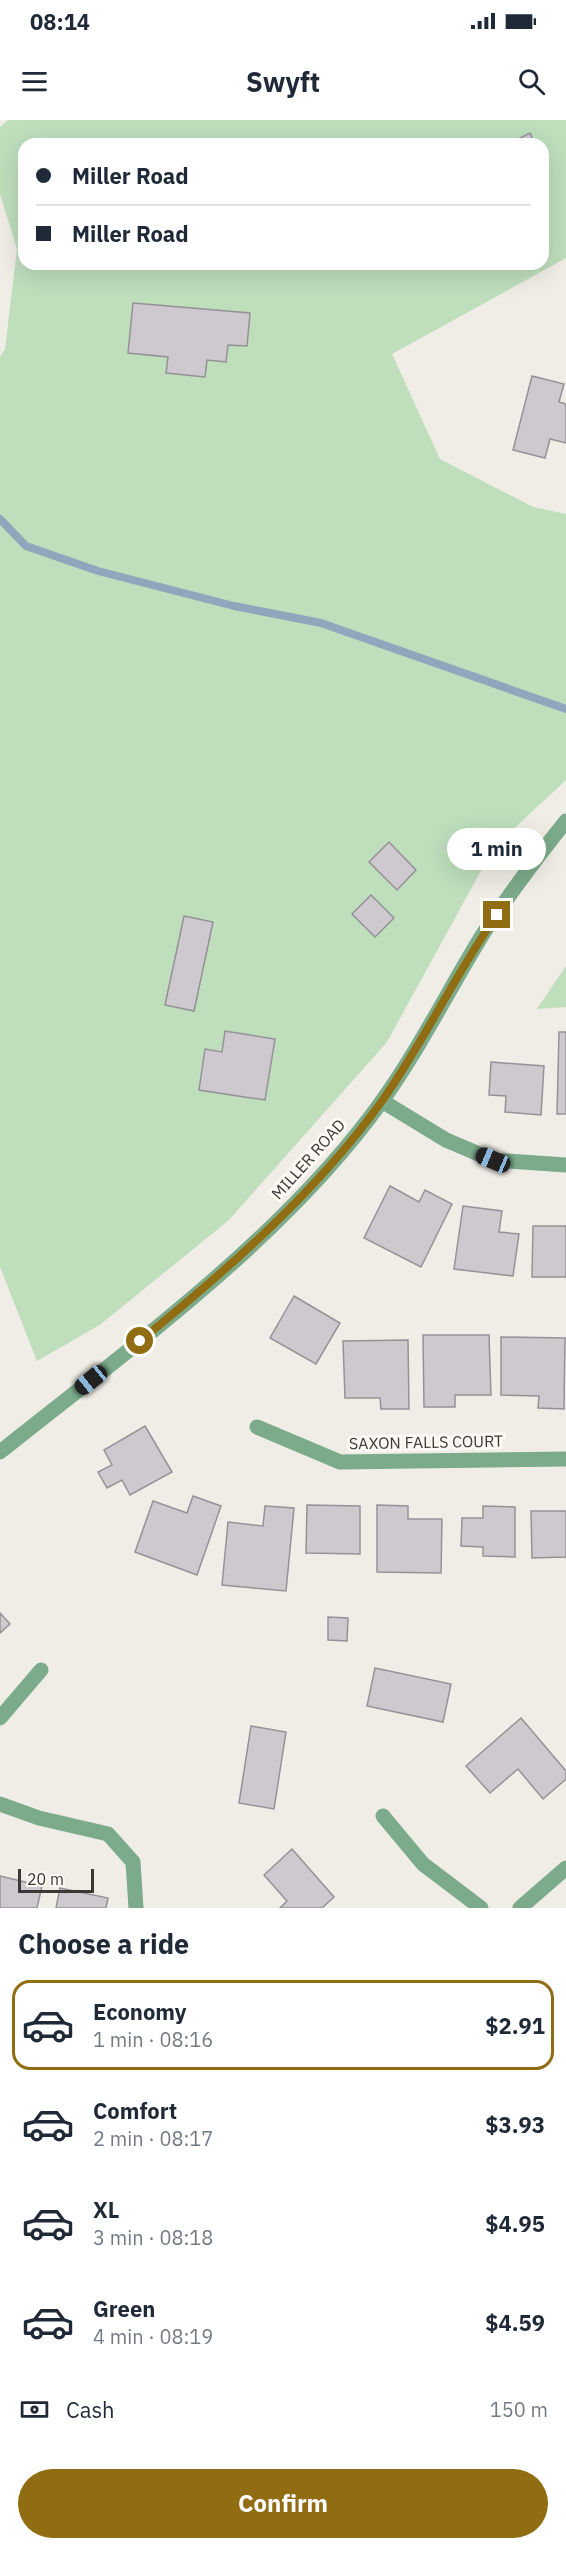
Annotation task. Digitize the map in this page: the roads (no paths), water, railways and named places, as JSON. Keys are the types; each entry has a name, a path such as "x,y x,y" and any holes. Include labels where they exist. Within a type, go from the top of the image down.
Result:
{"street":[{"name":"MILLER ROAD","path":"0,1452 156,1328 268,1230 325,1172 382,1101 485,932 566,821"},
{"path":"382,1101 446,1140 493,1160 566,1166"},
{"name":"SAXON FALLS COURT","path":"257,1428 340,1462 566,1459"},
{"path":"0,1718 41,1670"},
{"path":"0,1804 39,1818 108,1834 133,1862 136,1908"},
{"path":"383,1816 423,1864 481,1908"},
{"path":"520,1908 566,1868"}],"waterway":[{"path":"0,519 26,546 98,571 234,606 321,623 566,709"}]}
